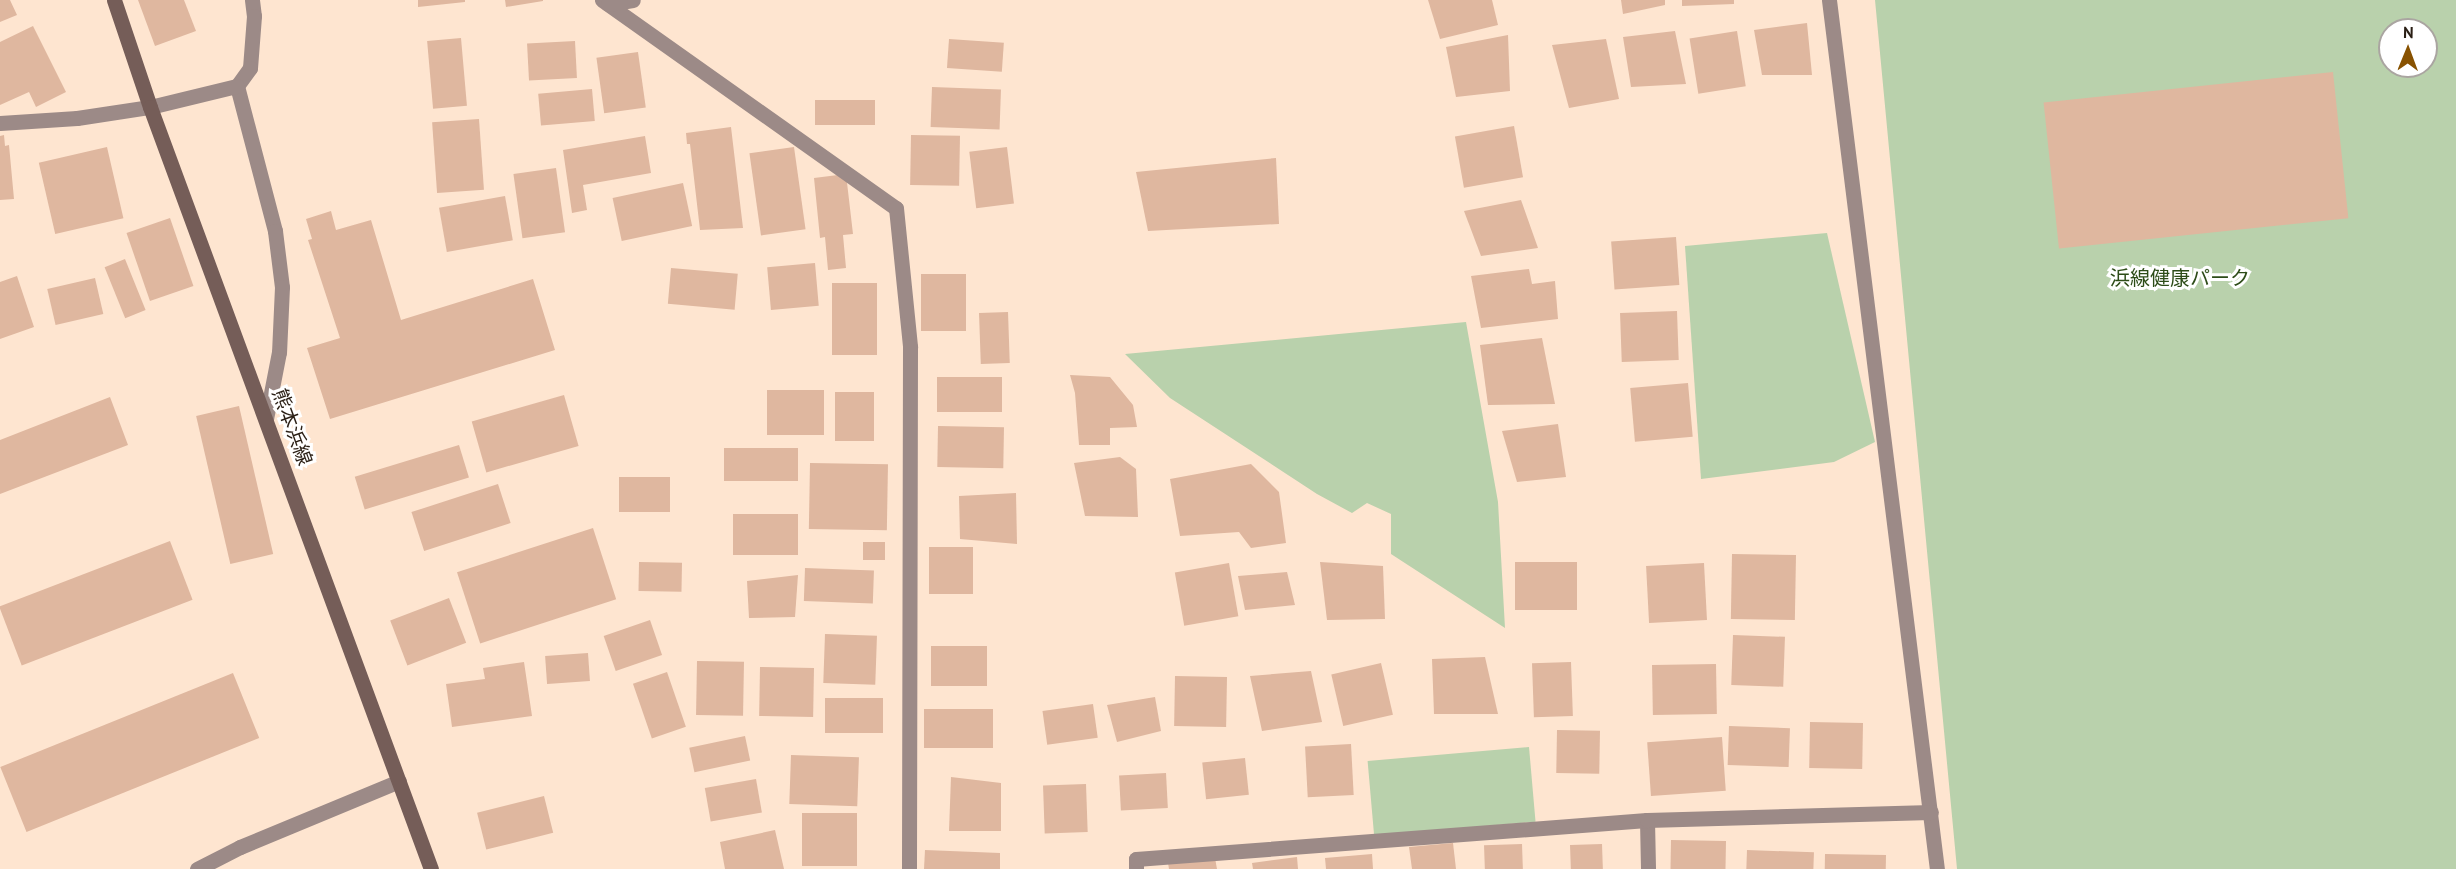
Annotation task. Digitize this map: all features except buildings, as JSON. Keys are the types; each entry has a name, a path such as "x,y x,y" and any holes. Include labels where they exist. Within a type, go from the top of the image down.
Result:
{"main road":[{"name":"熊本浜線","path":"114,0 150,107 431,869"}],"street":[{"path":"0,123 77,118 150,107 237,86 250,68 254,16 252,0"},
{"path":"605,2 633,0"},
{"path":"1829,0 1854,216 1932,812 1937,869"},
{"path":"605,2 897,208 910,347 909,869"},
{"path":"237,86 275,231 282,287 279,352 266,419"},
{"path":"197,869 240,847 399,781"},
{"path":"1136,869 1136,859 1647,820 1932,812"},
{"path":"1647,820 1648,869"}],"green space":[{"name":"浜線健康パーク","path":"1875,0 2456,0 2456,869 1957,869"},
{"path":"1827,233 1875,442 1834,462 1701,479 1685,246"},
{"path":"1466,322 1498,502 1505,628 1391,554 1391,514 1367,503 1352,513 1317,494 1170,398 1125,354"},
{"path":"1529,747 1536,822 1374,836 1368,761"}]}
